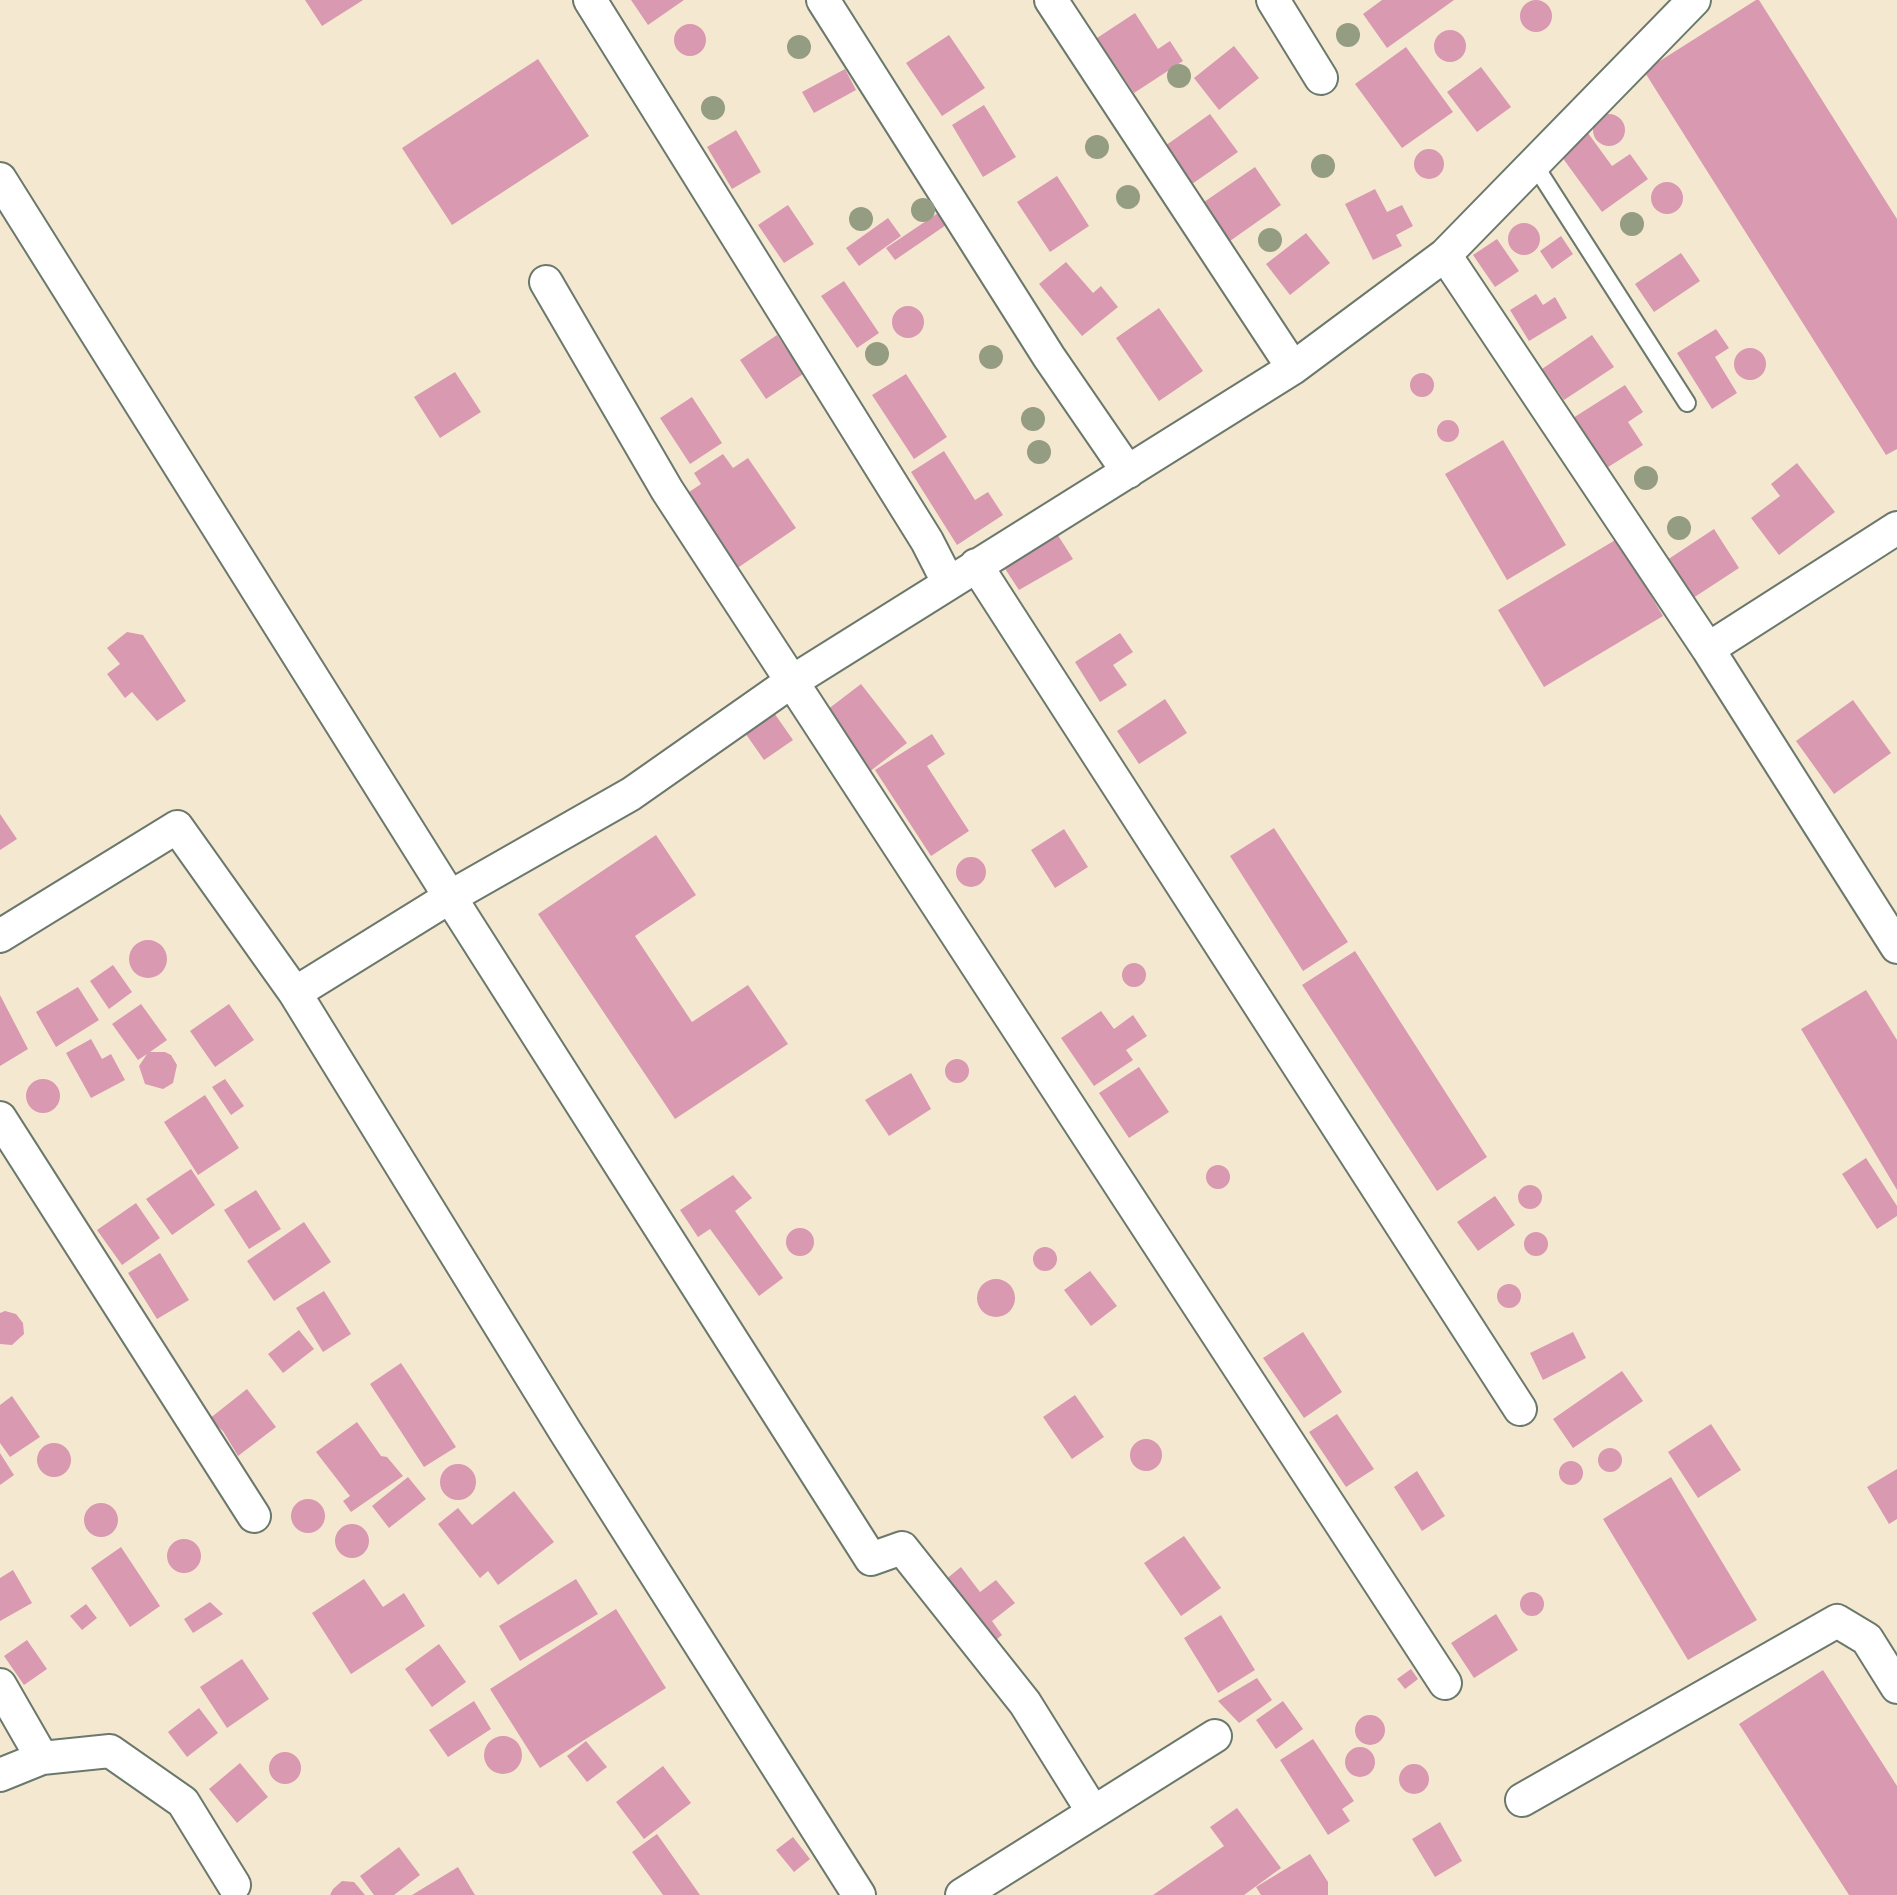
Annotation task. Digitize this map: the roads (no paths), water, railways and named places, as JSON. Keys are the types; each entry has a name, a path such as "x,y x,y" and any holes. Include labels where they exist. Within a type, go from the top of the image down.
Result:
{"street":[{"path":"590,0 927,541 948,582"},
{"path":"823,0 1049,357 1128,472"},
{"path":"1051,0 1293,368"},
{"path":"1273,0 1321,78"},
{"path":"295,993 450,897 631,794 793,681 1293,368 1445,255 1694,0"},
{"path":"0,179 450,897 871,1559 902,1548 1025,1703 1093,1812"},
{"path":"1445,255 1708,649 1897,947"},
{"path":"546,282 667,490 1445,1683"},
{"path":"1708,649 1897,528"},
{"path":"976,565 1520,1409"},
{"path":"0,936 177,827 295,993 548,1404 859,1895"},
{"path":"0,1118 254,1516"},
{"path":"1522,1800 1837,1621 1867,1639 1897,1687"},
{"path":"0,1685 42,1758"},
{"path":"962,1895 1215,1736"},
{"path":"0,1775 42,1758 110,1751 183,1802 234,1885"}],"lane":[{"path":"1534,164 1687,403"}]}
